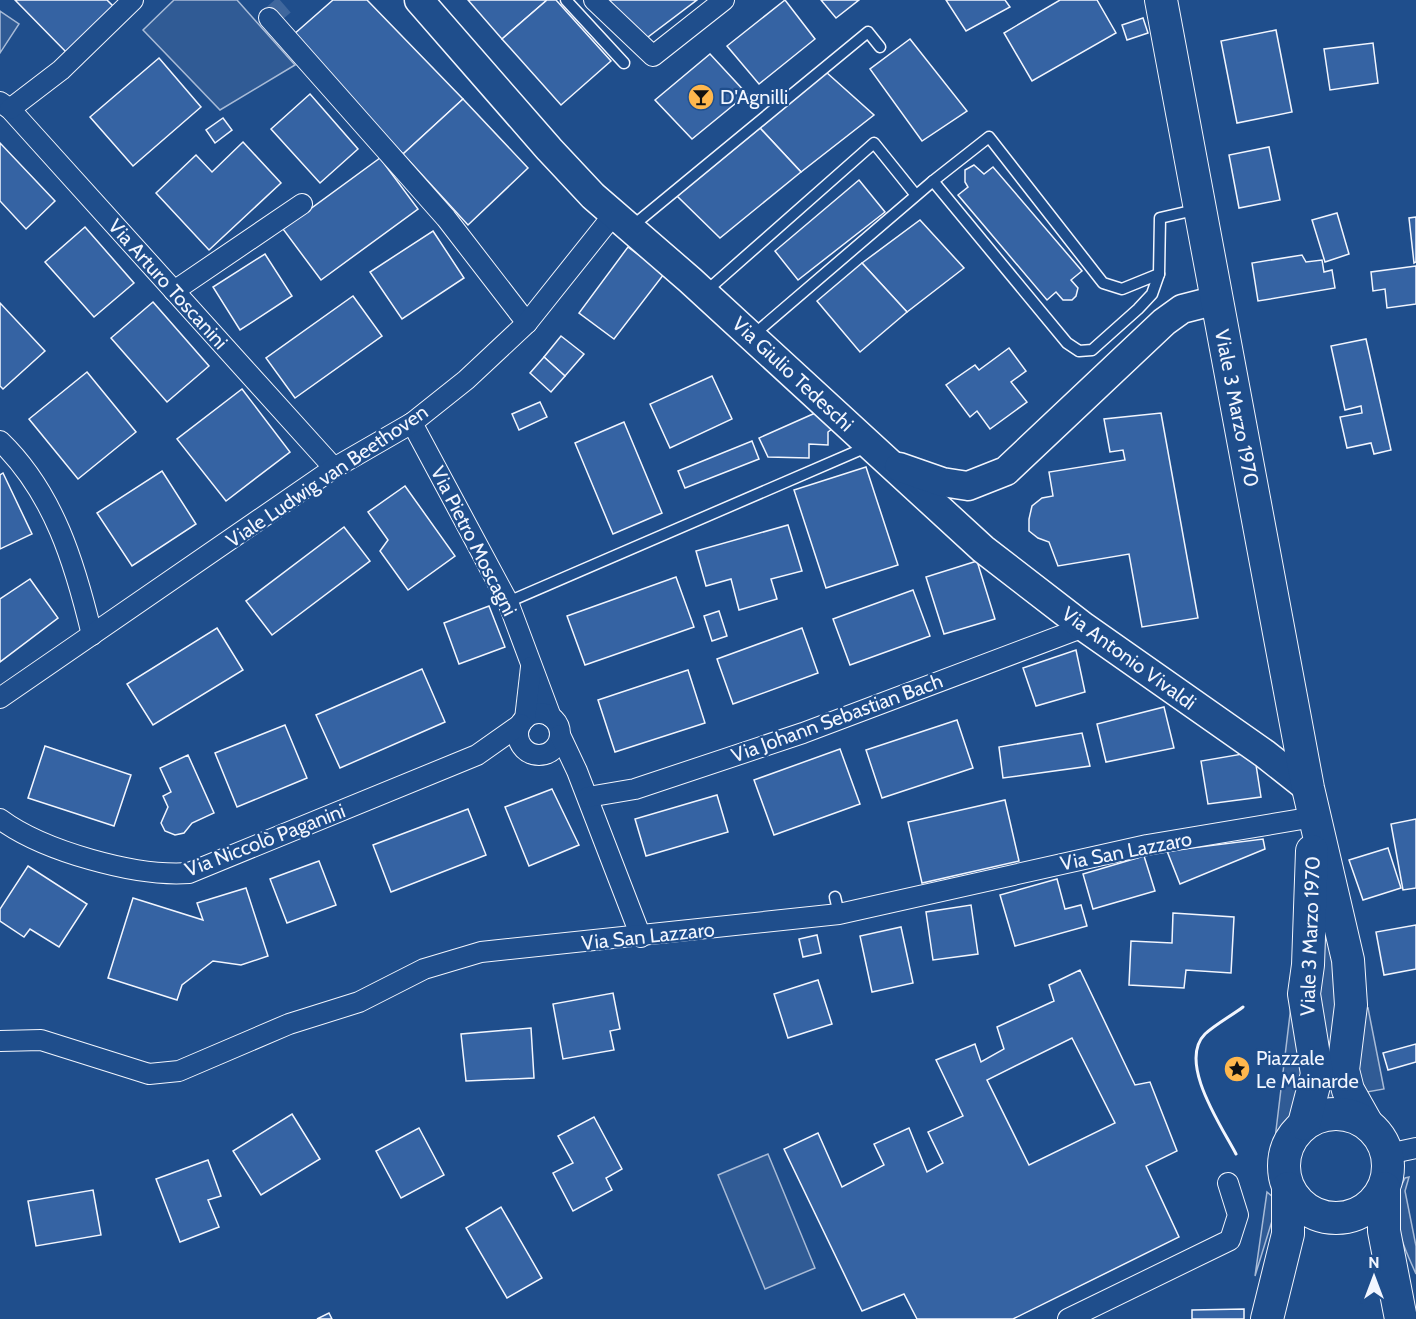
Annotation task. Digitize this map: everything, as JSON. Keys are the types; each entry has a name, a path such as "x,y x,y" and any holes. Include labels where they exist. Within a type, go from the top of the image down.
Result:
{"main road":[{"name":"Viale 3 Marzo 1970","path":"1161,0 1311,802 1351,982 1343,1070 1348,1090 1366,1122"},
{"name":"Viale 3 Marzo 1970","path":"1304,1124 1317,1074 1304,994 1308,965 1311,802"},
{"path":"1267,1319 1288,1234 1288,1188 1283,1171 1285,1153 1292,1137 1304,1124 1318,1116 1335,1113 1351,1115 1366,1122 1384,1142 1402,1151 1389,1171 1384,1188 1375,1202 1361,1212 1345,1217 1328,1218 1305,1207 1288,1188"},
{"path":"1384,1188 1384,1231 1401,1319"}],"street":[{"path":"5,106 61,70 133,0"},
{"name":"Via Giulio Tedeschi","path":"419,0 549,150 593,196 704,293 881,455 942,482 968,486"},
{"path":"594,0 653,56 724,0"},
{"path":"269,18 446,218 527,323"},
{"name":"Via Arturo Toscanini","path":"5,106 334,468"},
{"path":"174,291 302,204"},
{"name":"Viale Ludwig van Beethoven","path":"1,699 334,468 412,423 466,380 527,323 622,221"},
{"path":"954,521 957,497 968,486 1006,471 1164,322 1182,309 1217,300"},
{"name":"Via Pietro Moscagni","path":"412,423 508,602 532,661 551,717"},
{"path":"0,441 54,513 77,573 92,635"},
{"name":"Via Antonio Vivaldi","path":"881,455 983,549 1084,627 1265,754 1311,802"},
{"name":"Via Johann Sebastian Bach","path":"588,797 635,789 803,733 1084,627"},
{"name":"Via Pietro Moscagni","path":"523,722 532,661"},
{"path":"544,755 556,748 560,728 551,717 538,713 523,722 518,731 521,745 531,754 544,755 568,773 588,797"},
{"name":"Via Niccolò Paganini","path":"0,819 32,839 92,859 142,872 163,875 189,873 477,755 523,722"},
{"path":"560,735 588,797 641,937"},
{"name":"Via San Lazzaro","path":"0,1041 41,1040 149,1074 179,1071 289,1024 359,1002 424,969 481,952 641,937 837,905 1147,845 1311,802"},
{"path":"1068,1319 1230,1240 1238,1215 1228,1183"}],"lane":[{"path":"566,0 624,63"},
{"path":"622,221 868,32 880,47"},
{"path":"751,336 915,194 989,137 1103,283 1122,288 1159,274"},
{"path":"704,293 874,144 915,194"},
{"path":"933,181 1067,343 1079,351 1092,350 1152,294 1159,274 1160,218 1199,209"},
{"path":"508,602 881,455"}],"shaded area":[{"path":"174,0 237,0 295,65 220,110 143,30"},
{"path":"0,11 19,24 0,53"},
{"path":"1321,904 1339,990 1337,1098 1326,1101 1316,1006"},
{"path":"1291,1006 1304,1063 1292,1118 1274,1147"},
{"path":"1368,1008 1384,1089 1367,1092 1359,1073 1358,1052 1365,1009"},
{"path":"768,1154 815,1268 765,1289 718,1175"},
{"path":"1409,1177 1405,1191 1416,1246 1416,1274 1401,1239 1396,1215 1399,1191 1405,1178"},
{"path":"1267,1192 1273,1197 1272,1221 1255,1276"}],"building":[{"path":"15,0 107,0 116,9 69,55"},
{"path":"333,0 367,0 463,99 403,154 293,35"},
{"path":"468,0 547,0 502,39"},
{"path":"547,0 556,0 611,61 561,105 502,39"},
{"path":"609,0 697,0 644,40"},
{"path":"785,0 815,39 759,84 727,46"},
{"path":"821,0 859,0 836,18"},
{"path":"946,0 1005,0 1010,7 966,31"},
{"path":"1060,0 1097,0 1116,33 1032,81 1004,33"},
{"path":"1143,18 1148,33 1127,40 1122,25"},
{"path":"1276,30 1292,112 1237,123 1221,41"},
{"path":"910,39 967,111 922,141 870,69"},
{"path":"1373,43 1378,83 1330,90 1324,49"},
{"name":"D'Agnilli","path":"710,54 747,94 692,139 655,100"},
{"path":"159,58 201,107 133,166 90,117"},
{"path":"826,72 874,115 801,172 760,128"},
{"path":"310,94 358,149 320,183 271,129"},
{"path":"463,99 528,168 468,225 403,154"},
{"path":"223,118 232,130 215,143 206,130"},
{"path":"760,128 801,172 720,238 677,196"},
{"path":"243,142 281,183 209,250 156,193 196,155 212,172"},
{"path":"0,143 55,201 26,229 0,201"},
{"path":"1269,147 1280,200 1239,208 1229,155"},
{"path":"380,158 418,209 321,280 283,229"},
{"path":"974,165 984,174 993,167 1082,271 1071,280 1078,288 1072,300 1063,300 1056,292 1047,300 958,195 968,187 965,182 965,170"},
{"path":"859,180 885,212 798,280 775,251"},
{"path":"1337,213 1349,254 1325,262 1312,220"},
{"path":"1416,217 1416,262 1414,263 1409,218"},
{"path":"920,220 964,268 907,312 862,263"},
{"path":"85,227 134,283 94,317 45,262"},
{"path":"433,231 464,278 402,319 370,272"},
{"path":"628,247 664,274 614,339 579,313"},
{"path":"265,254 292,296 240,330 213,287"},
{"path":"1302,255 1306,262 1322,260 1324,272 1332,270 1335,288 1258,301 1252,263"},
{"path":"862,263 907,312 860,352 817,301"},
{"path":"1416,266 1416,304 1387,308 1385,289 1373,291 1371,272"},
{"path":"353,296 382,336 295,398 266,358"},
{"path":"153,302 209,366 167,402 111,338"},
{"path":"0,303 45,351 3,389 0,386"},
{"path":"561,336 584,354 565,376 544,357"},
{"path":"1366,339 1391,450 1374,454 1371,443 1347,448 1340,417 1362,413 1361,406 1345,410 1331,346"},
{"path":"1009,348 1026,371 1011,382 1027,402 990,429 977,411 970,417 946,385 975,365 979,370"},
{"path":"544,357 565,376 551,392 530,373"},
{"path":"87,372 136,432 78,479 29,419"},
{"path":"712,376 732,419 670,448 650,404"},
{"path":"242,389 290,452 226,501 177,439"},
{"path":"540,402 547,417 519,430 512,414"},
{"path":"822,410 836,426 828,432 828,445 809,444 809,458 768,457 759,438"},
{"path":"1161,413 1198,618 1142,627 1129,554 1058,566 1049,542 1029,531 1029,519 1032,506 1042,498 1053,496 1049,472 1125,460 1123,450 1110,452 1104,419"},
{"path":"624,422 662,513 613,534 575,443"},
{"path":"752,441 759,459 685,488 678,471"},
{"path":"866,467 898,565 826,588 794,490"},
{"path":"162,471 196,524 132,566 97,513"},
{"path":"3,473 32,534 0,549 0,475"},
{"path":"405,486 455,556 408,590 380,551 388,540 368,512"},
{"path":"788,525 802,571 771,579 777,599 739,610 731,579 706,586 696,551"},
{"path":"344,527 370,561 272,635 246,601"},
{"path":"977,561 995,619 944,634 926,577"},
{"path":"676,577 694,627 585,665 567,616"},
{"path":"30,579 58,618 0,662 0,599"},
{"path":"913,590 930,636 850,665 833,619"},
{"path":"489,606 505,647 459,664 444,623"},
{"path":"719,611 727,636 712,641 704,616"},
{"path":"217,628 243,670 153,725 127,684"},
{"path":"802,628 818,673 733,704 717,659"},
{"path":"1076,650 1085,692 1036,706 1023,668"},
{"path":"422,669 445,722 340,768 316,715"},
{"path":"688,670 705,723 615,752 598,700"},
{"path":"1164,707 1174,748 1106,762 1097,724"},
{"path":"957,720 973,768 882,798 866,750"},
{"path":"285,725 307,778 237,807 215,753"},
{"path":"1082,733 1090,766 1003,778 999,747"},
{"path":"45,746 131,775 114,826 28,798"},
{"path":"840,749 860,804 774,835 754,780"},
{"path":"1254,752 1261,797 1208,804 1201,761"},
{"path":"188,755 214,813 192,823 184,833 175,835 165,831 161,823 168,807 163,796 171,792 160,768"},
{"path":"552,789 579,845 529,866 505,807"},
{"path":"717,795 728,832 646,856 635,819"},
{"path":"1005,800 1019,861 922,883 908,822"},
{"path":"468,809 486,855 391,892 373,845"},
{"path":"1416,819 1416,888 1403,890 1391,824"},
{"path":"1263,839 1265,849 1180,884 1167,851"},
{"path":"1388,848 1401,888 1363,900 1349,860"},
{"path":"1144,856 1155,891 1093,909 1083,874"},
{"path":"319,861 336,905 287,923 270,879"},
{"path":"28,866 87,904 59,947 30,929 24,937 0,921 0,909"},
{"path":"1057,879 1065,909 1081,905 1087,926 1015,946 1000,895"},
{"path":"246,888 268,956 241,965 213,961 182,985 177,1000 108,978 133,898 203,920 197,903"},
{"path":"971,905 978,954 933,960 926,912"},
{"path":"1173,913 1234,917 1231,973 1186,970 1184,988 1129,985 1131,941 1172,943"},
{"path":"1416,925 1416,969 1384,975 1376,932"},
{"path":"901,927 913,983 872,992 860,936"},
{"path":"817,935 821,953 803,957 799,939"},
{"path":"1080,970 1135,1085 1150,1082 1177,1151 1146,1166 1179,1237 1013,1319 917,1319 904,1294 862,1311 784,1149 818,1133 842,1187 884,1165 874,1144 909,1128 927,1172 943,1163 928,1132 963,1116 936,1060 975,1044 981,1062 1004,1049 997,1027 1054,1001 1049,985","holes":["1072,1038 1115,1123 1029,1165 987,1080"]},
{"path":"818,980 832,1024 788,1038 774,994"},
{"path":"613,993 620,1029 610,1031 614,1050 563,1059 553,1004"},
{"path":"531,1028 534,1078 466,1081 461,1034"},
{"path":"1416,1044 1416,1062 1388,1070 1383,1053"},
{"path":"292,1114 320,1159 261,1195 233,1151"},
{"path":"594,1117 622,1169 606,1178 612,1190 573,1211 553,1173 573,1163 558,1136"},
{"path":"419,1128 444,1175 401,1198 376,1151"},
{"path":"208,1160 221,1196 208,1200 219,1227 180,1242 156,1179"},
{"path":"93,1190 101,1235 36,1246 28,1201"},
{"path":"501,1207 542,1278 507,1298 466,1228"},
{"path":"1244,1309 1244,1319 1192,1319 1192,1310"},
{"path":"329,1313 332,1319 317,1319"}],"tunnel":[{"path":"269,18 290,0"}],"wall":[{"path":"1236,1154 1205,1094 1196,1061 1198,1046 1205,1034 1243,1007"}],"place":[{"name":"D'Agnilli","path":"701,97"},
{"name":"Piazzale Le Mainarde","path":"1237,1069"}]}
